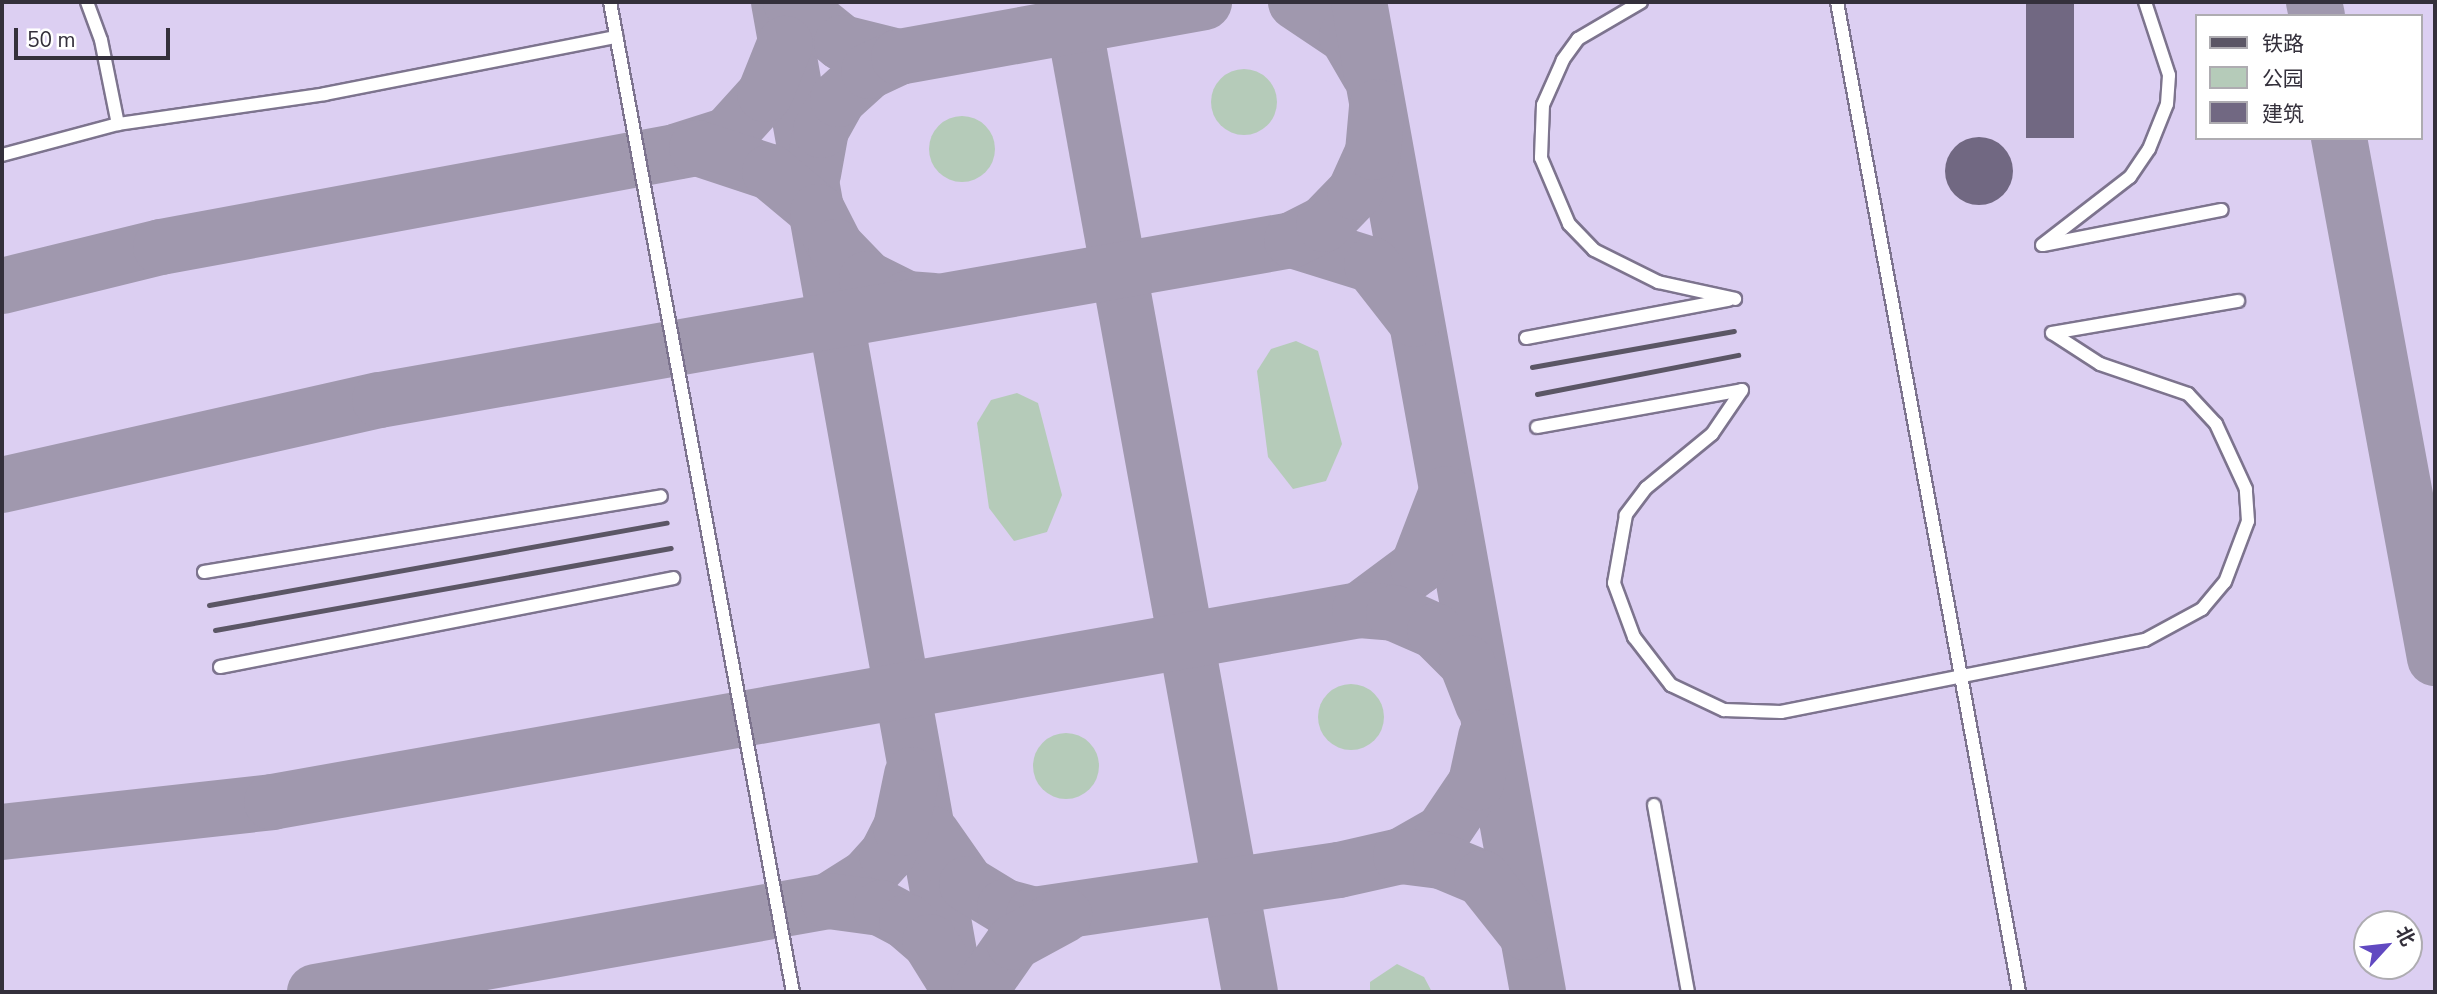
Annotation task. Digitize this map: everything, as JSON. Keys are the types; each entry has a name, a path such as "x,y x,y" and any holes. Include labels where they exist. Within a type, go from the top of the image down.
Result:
{"lane":[{"path":"86,2 102,40 118,124"},
{"path":"610,2 793,992"},
{"path":"1526,338 1735,299 1658,282 1594,250 1569,224 1541,158 1543,105 1563,60 1578,39 1641,2"},
{"path":"1837,2 2019,992"},
{"path":"2145,2 2169,75 2167,104 2149,149 2130,177 2042,245 2222,210"},
{"path":"2,155 118,124 325,94 616,37"},
{"path":"1537,427 1742,390 1712,434 1646,488 1626,515 1614,583 1648,661 1694,699 1753,714 1962,679 2096,653 2176,628 2225,582 2248,522 2246,489 2234,455 2188,394 2100,364 2052,332 2238,300"},
{"path":"204,572 661,496"},
{"path":"219,667 673,578"},
{"path":"1654,805 1688,992"}],"shaded area":[{"path":"2,2 2435,2 2435,992 2,992"}],"green space":[{"path":"1244,69 1257,71 1267,79 1275,89 1275,115 1267,125 1257,133 1244,135 1231,133 1221,125 1213,115 1211,102 1213,89 1221,79 1231,71"},
{"path":"962,116 975,118 985,126 993,136 993,162 985,172 975,180 962,182 949,180 939,172 931,162 929,149 931,136 939,126 949,118"},
{"path":"1296,341 1318,351 1342,444 1326,481 1293,489 1268,457 1257,371 1271,349"},
{"path":"1017,393 1038,403 1062,495 1047,532 1014,541 989,508 977,423 991,400"},
{"path":"1351,684 1364,687 1374,694 1381,704 1384,717 1381,730 1374,740 1364,747 1351,750 1338,747 1328,740 1321,730 1318,717 1321,704 1328,694 1338,687"},
{"path":"1066,733 1079,735 1089,743 1097,753 1097,779 1089,789 1079,797 1066,799 1053,797 1043,789 1035,779 1033,766 1035,753 1043,743 1053,735"},
{"path":"1397,964 1424,977 1432,992 1370,992 1370,982"}],"building":[{"path":"2026,2 2074,2 2074,138 2026,138"},
{"path":"1979,137 1992,140 2003,147 2010,158 2013,171 2010,184 2003,195 1992,202 1979,205 1966,202 1955,195 1948,184 1945,171 1948,158 1955,147 1966,140"}],"taxiway":[{"path":"779,2 956,992"},
{"path":"791,2 842,43 899,57"},
{"path":"1070,2 1250,992"},
{"path":"813,174 821,130 838,99 869,71 899,57 1204,2"},
{"path":"1296,2 1347,36 1369,74"},
{"path":"1359,2 1538,992"},
{"path":"2314,2 2317,14"},
{"path":"678,151 728,135 765,94 785,44"},
{"path":"2,485 380,400 1292,240 1324,224 1355,192 1373,152 1377,107"},
{"path":"2339,140 2435,658"},
{"path":"2,286 161,247 697,148 770,172 818,212 836,247 867,279 907,299 934,301"},
{"path":"1292,240 1372,265 1414,319"},
{"path":"1360,610 1418,567 1446,494"},
{"path":"2,832 272,802 1360,610 1394,613 1435,631 1467,663 1483,704"},
{"path":"932,834 967,884 1005,907 1034,915 1339,870 1401,856 1443,832 1476,783 1486,737"},
{"path":"829,901 867,877 887,855 901,828 912,775"},
{"path":"1401,856 1441,861 1482,878 1525,932"},
{"path":"315,992 829,901 881,908 907,922 930,942 953,979"},
{"path":"979,992 1014,942 1064,915"}],"railway":[{"path":"1532,367 1734,331"},
{"path":"1537,394 1738,355"},
{"path":"209,605 667,523"},
{"path":"215,630 671,548"}]}
